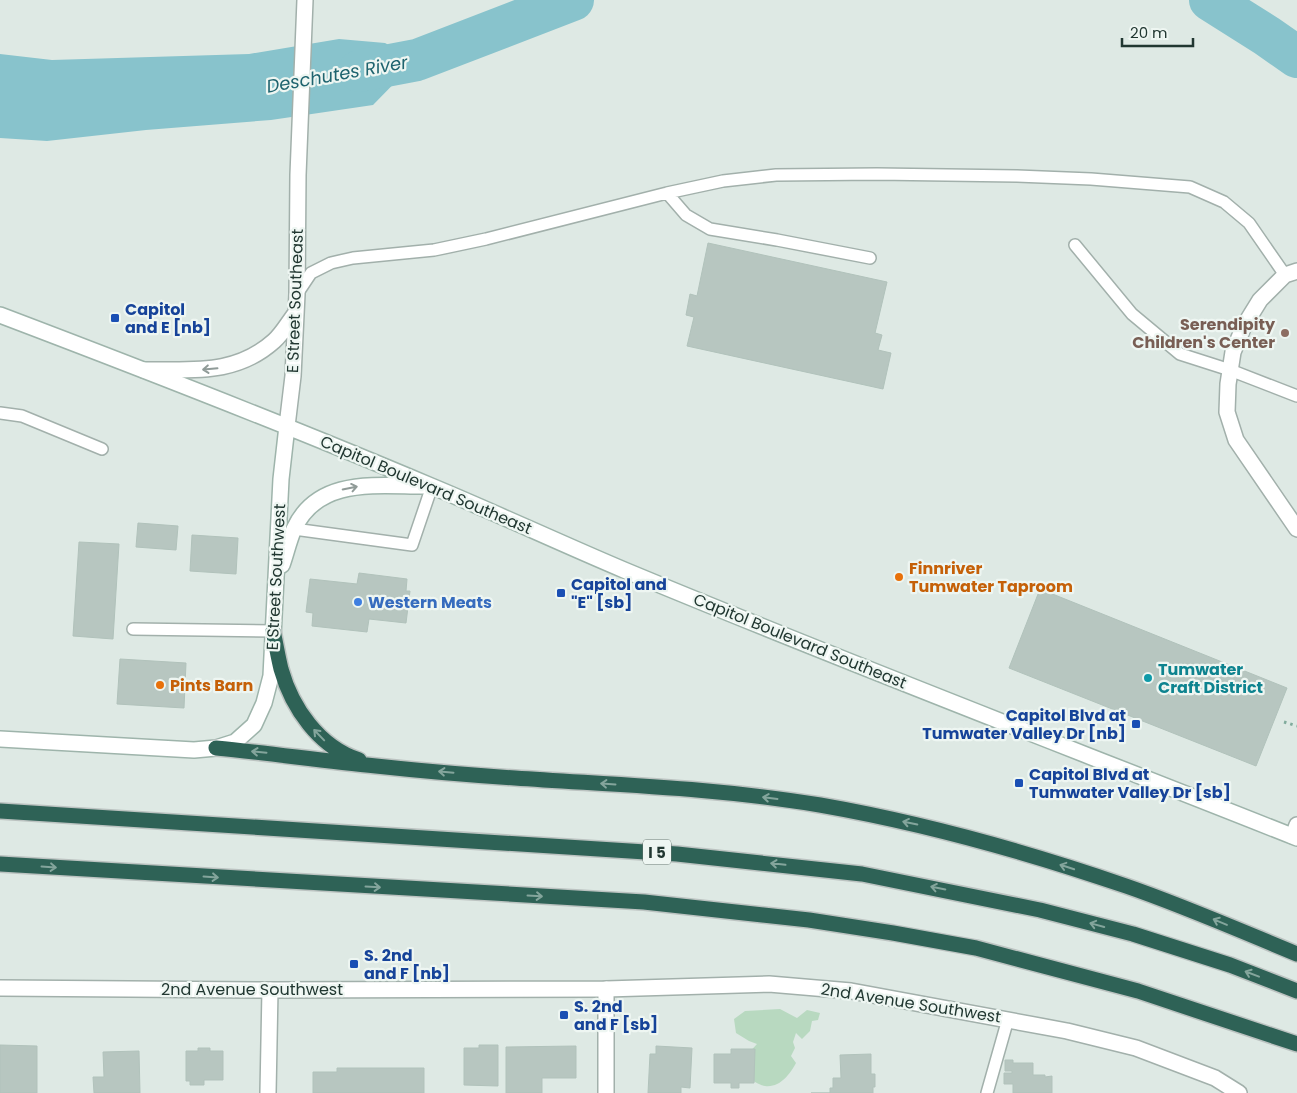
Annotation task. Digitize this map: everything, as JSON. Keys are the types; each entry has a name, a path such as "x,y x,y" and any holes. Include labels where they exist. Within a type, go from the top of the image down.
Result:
{"highway":[{"path":"274,631 282,669 291,694 310,725 328,744 352,758 376,766"},
{"path":"216,748 376,766 514,778 714,791 819,805 918,824 1023,853 1126,886 1297,954"},
{"name":"I 5","path":"0,812 677,854 862,874 1040,910 1133,934 1230,965 1297,991"},
{"path":"0,864 644,902 809,920 976,948 1138,991 1297,1044"}],"street":[{"name":"E Street Southeast","path":"287,426 293,376 297,294 298,175 305,0"},
{"path":"1291,273 1260,300 1244,326 1233,352 1227,412 1236,440 1297,529"},
{"path":"144,370 208,369 231,366 256,354 275,341 295,314"},
{"name":"Capitol Boulevard Southeast","path":"0,315 287,426 432,486 620,568 762,626 1296,833"},
{"name":"E Street Southwest","path":"216,748 235,742 254,725 264,703 271,676 282,479 287,426"},
{"path":"276,586 294,529 307,508 321,497 338,490 361,486 432,486"},
{"path":"0,739 194,750 216,748"},
{"name":"2nd Avenue Southwest","path":"0,988 270,990 606,989 770,984 851,991 1067,1031 1136,1048 1215,1078 1239,1093"},
{"path":"606,989 606,1093"},
{"path":"268,1093 270,990"}],"lane":[{"path":"297,294 311,273 331,263 353,258 434,250 577,217 667,193 723,181 776,175 1017,176 1091,179 1190,187 1224,202 1250,223 1291,273"},
{"path":"667,193 686,215 710,229 870,258"},
{"path":"1075,245 1132,314 1180,354 1230,370 1297,396"},
{"path":"0,413 22,416 102,449"},
{"path":"294,529 412,545 432,486"},
{"path":"133,629 274,631"},
{"path":"987,1093 1008,1019"}],"path":[{"path":"1284,722 1297,726"}],"green space":[{"path":"780,1009 797,1018 807,1010 820,1013 818,1020 812,1021 810,1031 802,1039 796,1033 793,1042 795,1048 791,1056 796,1063 791,1072 780,1083 765,1086 747,1077 744,1058 757,1044 736,1033 734,1019 745,1011"}],"water":[{"path":"339,39 385,43 417,60 373,105 271,120 146,130 47,141 0,138 0,54 52,60 249,54"}],"building":[{"path":"708,243 887,282 875,333 882,335 878,350 891,353 883,389 687,346 694,317 686,315 690,294 697,296"},
{"path":"138,523 178,526 176,550 136,547"},
{"path":"192,535 238,538 236,574 190,571"},
{"path":"79,542 119,544 113,639 73,636"},
{"name":"Western Meats","path":"359,573 407,579 406,591 410,591 406,623 369,619 367,632 312,626 313,613 306,612 310,579 357,584"},
{"name":"Tumwater Craft District","path":"1040,589 1287,688 1256,766 1009,668"},
{"path":"120,659 186,663 184,708 117,704"},
{"path":"0,1045 37,1046 37,1093 0,1093"},
{"path":"479,1045 498,1045 498,1086 464,1085 464,1048 479,1048"},
{"path":"576,1046 576,1078 542,1078 542,1093 506,1093 506,1047"},
{"path":"656,1046 692,1048 690,1088 681,1087 681,1093 648,1093 650,1054 656,1054"},
{"path":"198,1048 210,1048 210,1051 223,1051 223,1080 204,1080 204,1085 190,1085 190,1081 186,1081 186,1051 198,1051"},
{"path":"731,1049 755,1049 754,1083 739,1083 739,1088 731,1088 731,1083 714,1083 714,1054 731,1054"},
{"path":"139,1051 140,1093 94,1093 93,1077 104,1077 103,1052"},
{"path":"871,1054 871,1074 875,1074 873,1093 830,1093 830,1088 833,1088 833,1078 841,1078 840,1055"},
{"path":"1005,1060 1013,1060 1013,1063 1033,1063 1033,1075 1052,1076 1052,1093 1013,1093 1013,1084 1004,1084 1004,1073 1012,1073 1012,1071 1005,1071"},
{"path":"337,1068 424,1068 424,1093 313,1093 313,1072 337,1072"}],"waterway":[{"name":"Deschutes River","path":"359,71 417,60 573,0"},
{"name":"Deschutes River","path":"1210,0 1297,57"}],"place":[{"name":"Capitol and E [nb]","path":"115,318"},
{"name":"Serendipity Children's Center","path":"1285,333"},
{"name":"Finnriver Tumwater Taproom","path":"899,577"},
{"name":"Capitol and \"E\" [sb]","path":"561,593"},
{"name":"Western Meats","path":"358,602"},
{"name":"Tumwater Craft District","path":"1148,678"},
{"name":"Pints Barn","path":"160,685"},
{"name":"Capitol Blvd at Tumwater Valley Dr [nb]","path":"1136,724"},
{"name":"Capitol Blvd at Tumwater Valley Dr [sb]","path":"1019,783"},
{"name":"S. 2nd and F [nb]","path":"354,964"},
{"name":"S. 2nd and F [sb]","path":"564,1015"}]}
